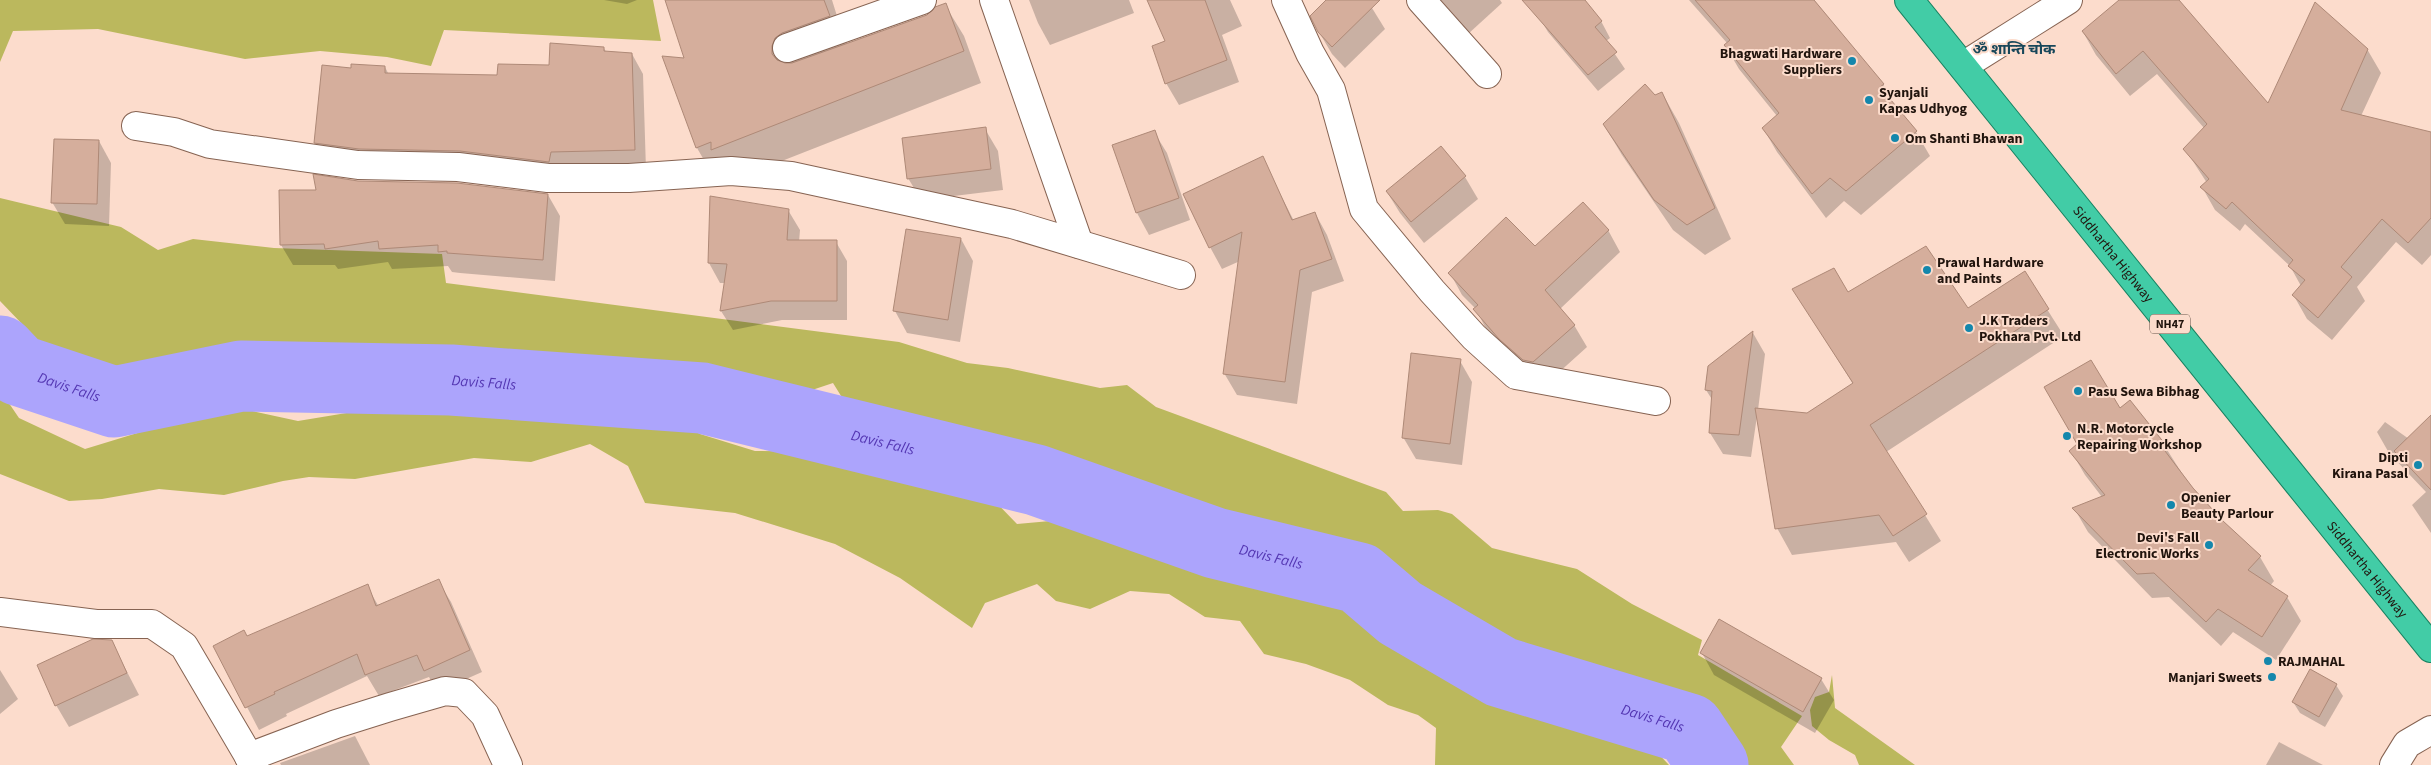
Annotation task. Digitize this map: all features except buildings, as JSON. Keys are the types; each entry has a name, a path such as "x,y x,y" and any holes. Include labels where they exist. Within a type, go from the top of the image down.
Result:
{"highway":[{"name":"Siddhartha Highway","path":"1909,0 2431,648"}],"street":[{"path":"787,48 922,0"},
{"path":"994,0 1079,244"},
{"path":"1286,0 1310,53 1331,90 1364,209 1468,330 1516,375 1656,401"},
{"path":"1421,0 1487,74"},
{"path":"1963,66 2068,0"},
{"path":"136,126 174,132 210,144 358,165 458,167 548,178 629,178 731,171 791,176 1012,224 1181,275"},
{"path":"0,612 96,624 152,624 184,646 252,761 336,724 445,691 464,693 485,716 508,765"},
{"path":"2394,765 2407,744 2431,730"}],"shaded area":[{"path":"0,0 653,0 661,41 444,30 431,66 387,57 320,51 245,59 98,29 13,31 0,62"},
{"path":"0,198 121,227 158,250 193,239 274,248 442,254 446,283 899,342 967,363 1008,368 1100,388 1127,385 1156,407 1386,492 1403,511 1438,510 1452,514 1492,548 1577,569 1632,604 1702,640 1698,655 1802,716 1781,747 1794,765 1731,765 1727,750 1681,704 1648,699 1552,672 1519,668 1466,632 1416,585 1405,604 1392,598 1372,580 1324,561 1273,524 1252,528 1225,516 1162,506 1122,483 1032,464 981,439 856,420 833,383 812,390 778,410 737,391 700,386 669,374 577,379 534,366 462,372 426,355 380,347 262,345 197,361 127,372 88,372 50,353 0,301"},
{"path":"0,390 19,418 85,449 157,427 243,409 298,421 407,403 485,404 508,414 646,402 700,434 755,451 833,452 929,460 986,492 1017,524 1117,515 1159,531 1222,565 1250,566 1358,586 1413,654 1485,691 1560,707 1651,746 1669,765 1435,765 1436,728 1418,715 1388,705 1350,680 1306,664 1264,654 1240,621 1205,617 1169,594 1130,591 1090,609 1056,601 1037,584 985,603 972,628 900,578 835,544 735,513 645,503 628,466 590,444 531,462 474,458 355,479 309,477 224,495 159,489 102,499 69,501 0,474"},
{"path":"1832,675 1835,708 1915,765 1859,765 1855,755 1829,740 1812,726 1810,710 1815,697 1829,692"}],"waterway":[{"name":"Davis Falls","path":"0,351 18,370 114,402 241,376 451,380 702,398 1036,480 1215,543 1359,578 1400,613 1501,672 1689,729 1713,765"}],"place":[{"name":"Bhagwati Hardware Suppliers","path":"1852,61"},
{"name":"Syanjali Kapas Udhyog","path":"1869,100"},
{"name":"Om Shanti Bhawan","path":"1895,138"},
{"name":"Prawal Hardware and Paints","path":"1927,270"},
{"name":"J.K Traders Pokhara Pvt. Ltd","path":"1969,328"},
{"name":"Pasu Sewa Bibhag","path":"2078,391"},
{"name":"N.R. Motorcycle Repairing Workshop","path":"2067,436"},
{"name":"Dipti Kirana Pasal","path":"2418,465"},
{"name":"Openier Beauty Parlour","path":"2171,505"},
{"name":"Devi's Fall Electronic Works","path":"2209,545"},
{"name":"RAJMAHAL","path":"2268,661"},
{"name":"Manjari Sweets","path":"2272,677"}],"district":[{"name":"ॐ शान्ति चोक","path":"2014,49"}]}
